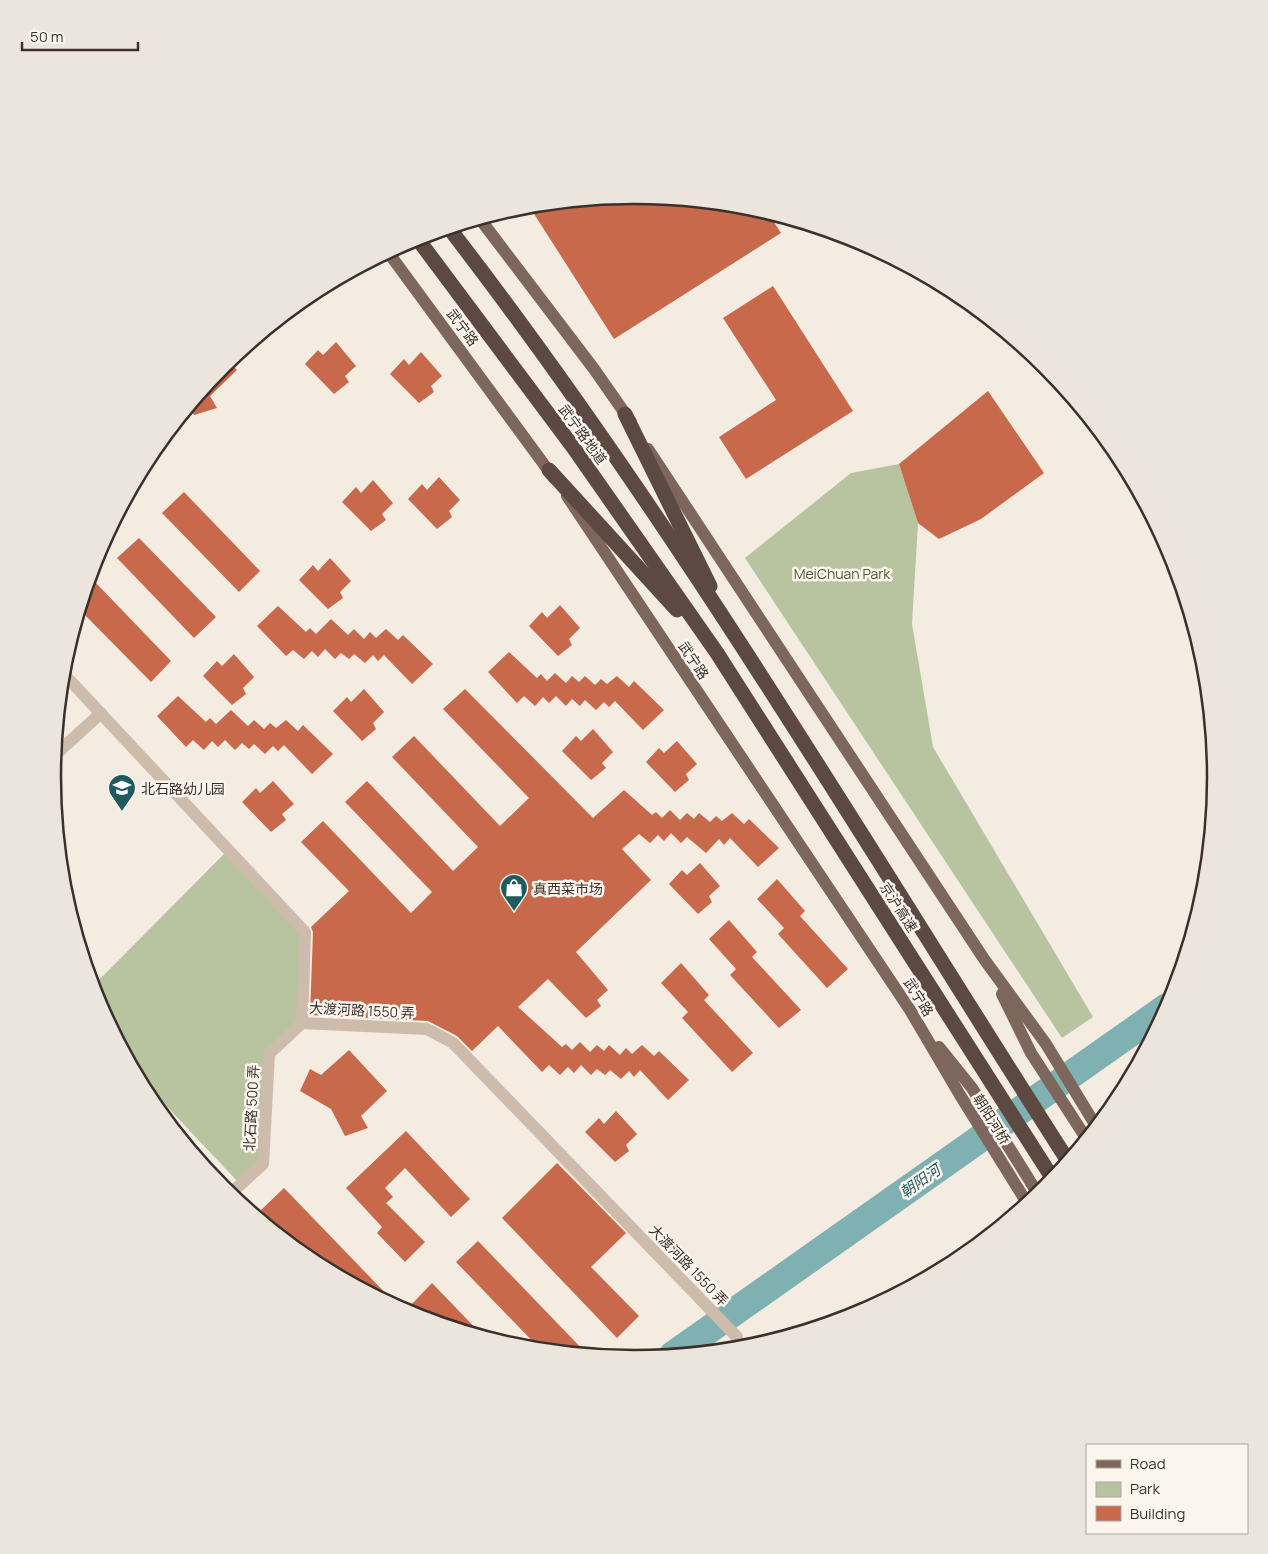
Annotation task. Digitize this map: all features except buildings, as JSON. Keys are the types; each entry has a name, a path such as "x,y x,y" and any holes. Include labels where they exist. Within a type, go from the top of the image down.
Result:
{"highway":[{"name":"武宁路地道","path":"453,234 596,428 737,641"},
{"name":"武宁路地道","path":"422,245 573,446 717,653"},
{"path":"625,414 737,641"},
{"path":"549,470 717,653"},
{"name":"京沪高速","path":"737,641 1065,1156"},
{"name":"京沪高速","path":"717,653 1049,1172"}],"main road":[{"path":"484,225 625,414 984,959 1046,1044 1093,1119"},
{"name":"武宁路","path":"392,258 549,470 910,1010 960,1095"},
{"path":"984,959 1031,1053 1083,1133"},
{"path":"910,1010 972,1088 1034,1187"},
{"name":"朝阳河桥","path":"960,1095 1023,1197"}],"street":[{"name":"大渡河路 1550 弄","path":"70,680 305,932 302,1023 427,1029 441,1035 452,1043 737,1337"},
{"path":"62,749 101,713"},
{"name":"北石路 500 弄","path":"236,1189 263,1164 269,1054 302,1023"}],"green space":[{"name":"MeiChuan Park","path":"899,464 918,523 912,624 933,747 1093,1017 1062,1038 745,558 851,473"},
{"path":"229,849 305,932 302,1023 269,1054 263,1164 241,1185 158,1095 120,1030 99,980"}],"waterway":[{"name":"朝阳河","path":"683,1348 1154,1016"}],"place":[{"name":"北石路幼儿园","path":"122,812"},
{"name":"真西菜市场","path":"514,912"}]}
